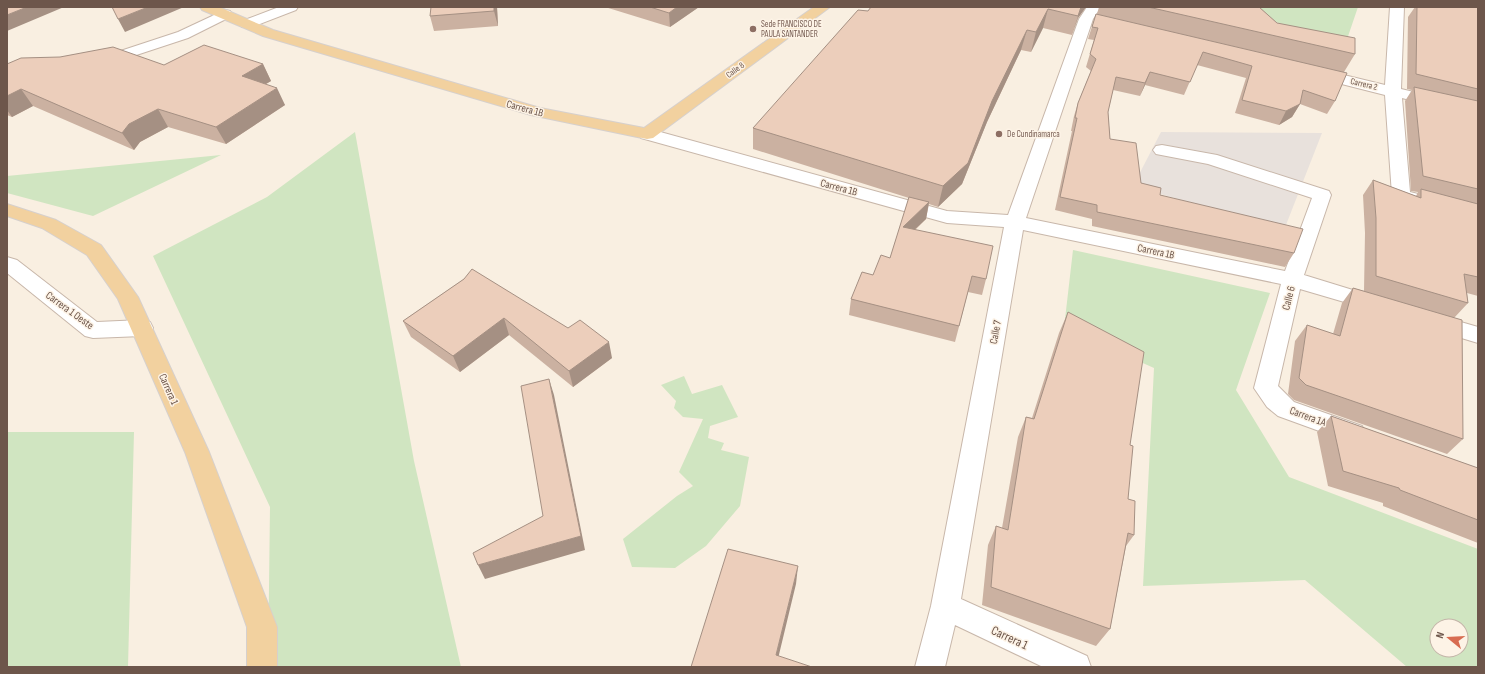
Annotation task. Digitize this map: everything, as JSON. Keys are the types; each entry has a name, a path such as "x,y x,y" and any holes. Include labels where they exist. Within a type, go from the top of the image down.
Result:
{"main road":[{"name":"Carrera 1B","path":"207,7 268,33 537,112 647,134"},
{"name":"Calle 8","path":"647,134 823,7"},
{"name":"Carrera 1","path":"7,210 49,224 94,250 128,297 197,452 262,627 262,667"}],"street":[{"path":"247,24 291,7"},
{"path":"1397,7 1393,91 1401,195 1478,215"},
{"path":"88,65 183,35 225,14"},
{"name":"Calle 7","path":"930,667 945,606 1016,222 1094,16"},
{"name":"Carrera 2","path":"1301,69 1478,112"},
{"name":"Carrera 1B","path":"647,134 947,217 1016,222 1292,279 1389,308"},
{"name":"Calle 6","path":"1162,150 1211,159 1322,196 1292,279 1266,388 1275,400"},
{"name":"Carrera 1 Oeste","path":"7,264 93,330 142,328"},
{"path":"1419,317 1478,335"},
{"name":"Carrera 1A","path":"1275,400 1286,409 1375,440"},
{"name":"Carrera 1","path":"945,606 1076,667"}],"shaded area":[{"path":"1161,132 1322,133 1284,230 1133,186"}],"green space":[{"path":"1249,7 1358,7 1343,51 1265,17"},
{"path":"355,132 414,461 461,667 268,667 270,507 153,256 267,197"},
{"path":"221,155 93,216 7,193 7,176"},
{"path":"1073,250 1270,293 1236,390 1289,477 1478,549 1478,667 1407,667 1305,580 1143,586 1154,368 1064,328"},
{"path":"684,376 692,394 722,385 738,417 710,426 708,438 724,443 721,450 749,457 740,506 706,546 675,568 632,567 623,539 677,496 693,486 679,472 703,419 683,417 674,408 676,401 661,385"},
{"path":"7,432 134,432 128,667 7,667"}],"building":[{"path":"7,7 27,7 7,15"},
{"path":"112,7 148,7 118,19"},
{"path":"431,7 494,7 494,11 430,16"},
{"path":"650,7 677,7 669,13"},
{"path":"871,7 1081,7 1078,16 1048,9 1036,32 1027,30 992,101 968,163 943,186 753,128 858,10 868,11"},
{"path":"1148,7 1259,7 1277,23 1355,38 1355,54"},
{"path":"1417,7 1478,7 1478,89 1416,74"},
{"path":"1096,14 1347,73 1335,101 1303,90 1300,104 1286,111 1242,100 1252,66 1203,52 1190,82 1150,72 1145,83 1116,77 1108,112 1110,139 1136,143 1141,183 1161,188 1160,195 1303,229 1294,253 1097,212 1097,205 1060,197 1077,118 1075,118 1078,103 1096,59 1090,54 1098,28 1092,27"},
{"path":"204,45 263,64 242,76 277,88 216,127 158,109 129,124 122,133 21,89 7,96 7,64 21,58 60,57 113,47 164,65"},
{"path":"1414,87 1478,101 1478,189 1423,176"},
{"path":"1373,180 1421,198 1421,189 1478,204 1478,277 1464,274 1468,303 1376,276 1376,218"},
{"path":"909,197 929,202 903,227 993,246 986,279 972,276 959,326 851,299 862,272 873,275 881,255 890,258"},
{"path":"472,269 568,328 580,320 609,342 569,371 504,318 453,356 403,321 464,279"},
{"path":"1353,288 1462,320 1463,439 1306,385 1299,378 1307,325 1340,336"},
{"path":"1068,312 1144,352 1130,445 1133,446 1128,499 1135,501 1134,535 1128,533 1110,629 991,587 996,526 1008,530 1026,417 1034,419"},
{"path":"549,379 581,536 478,565 473,553 543,516 521,386"},
{"path":"1331,416 1478,468 1478,520 1400,490 1399,488 1343,471"},
{"path":"728,549 798,566 776,655 812,667 691,667"}],"place":[{"name":"Sede FRANCISCO DE PAULA SANTANDER","path":"753,29"},
{"name":"De Cundinamarca","path":"999,134"}]}
